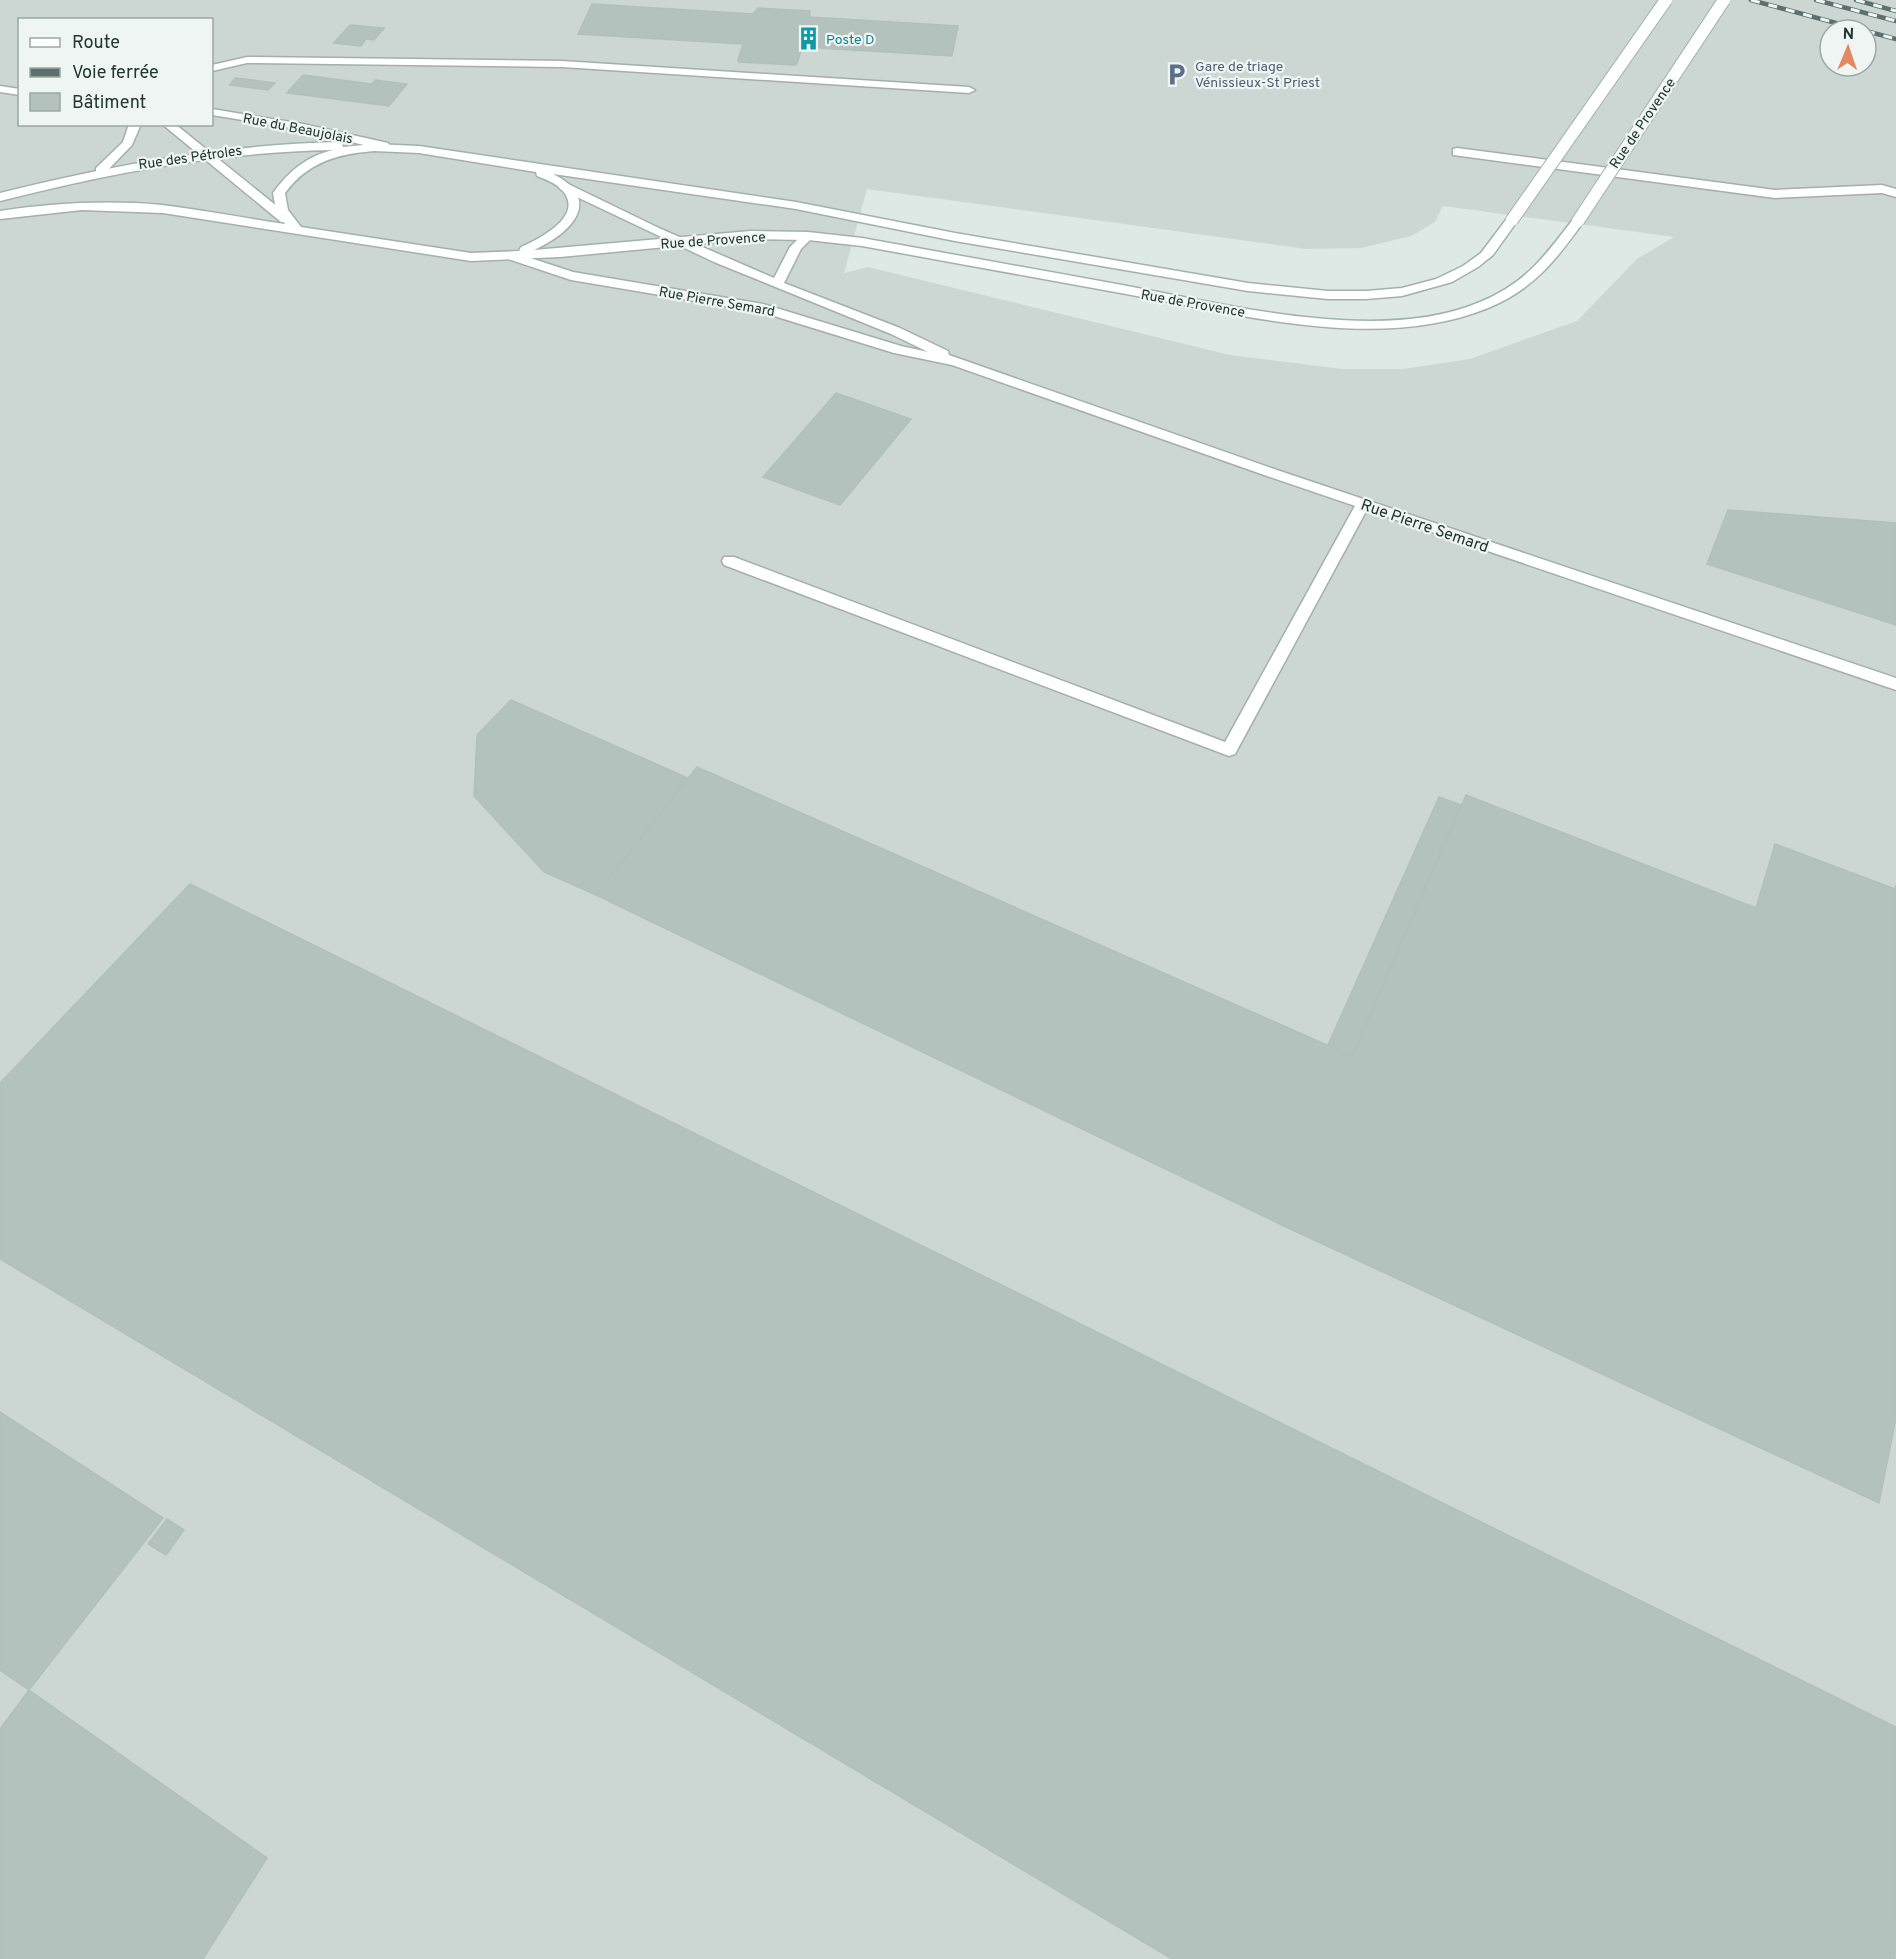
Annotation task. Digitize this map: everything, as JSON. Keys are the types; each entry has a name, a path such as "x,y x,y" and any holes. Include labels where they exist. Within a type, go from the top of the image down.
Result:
{"main road":[{"name":"Rue de Provence","path":"285,219 279,204 279,193 291,176 303,165 318,158 351,149 384,146 638,181 833,212 928,232 1231,284 1336,294 1398,292 1433,284 1486,255 1666,0"},
{"name":"Rue de Provence","path":"299,232 471,257 512,256 751,235 808,236 862,243 1271,316 1329,323 1388,325 1428,321 1455,315 1486,304 1514,289 1545,264 1578,220 1724,0"},
{"path":"213,68 247,60 562,64 969,90"},
{"path":"0,89 18,92"},
{"name":"Rue du Beaujolais","path":"213,112 303,127 384,146"},
{"path":"100,171 128,143 134,126"},
{"path":"169,126 299,232"},
{"name":"Rue des Pétroles","path":"0,197 100,171 201,154 284,146 384,146"},
{"path":"1457,152 1775,194 1882,189 1896,193"},
{"name":"Rue de Provence","path":"512,256 546,242 559,233 568,222 574,207 572,195 564,186 533,168"},
{"name":"Rue Pierre Semard","path":"564,186 777,284 914,336 955,361"},
{"path":"0,214 70,206 114,205 163,209 299,232"},
{"name":"Rue Pierre Semard","path":"777,284 795,247 808,236"},
{"name":"Rue Pierre Semard","path":"512,256 571,276 763,308 899,350 955,361 1363,504 1896,684"},
{"path":"729,561 1229,750 1363,504"}],"shaded area":[{"path":"0,0 1896,0 1896,1959 0,1959","holes":["867,189 1307,249 1361,248 1411,236 1435,222 1443,206 1674,237 1637,259 1577,321 1470,359 1403,369 1342,369 1230,355 868,267 844,273"]}],"building":[{"name":"Poste D","path":"592,4 753,14 758,8 810,11 810,17 958,26 952,56 802,47 797,64 794,65 739,62 743,44 578,34"},
{"path":"350,25 384,28 374,40 366,39 361,46 334,43"},
{"path":"303,75 372,84 375,80 407,84 389,106 287,93"},
{"path":"235,78 275,83 268,90 230,85"},
{"path":"836,393 911,419 840,505 763,477"},
{"path":"1728,510 1896,523 1896,625 1707,564"},
{"path":"511,700 688,778 596,895 544,872 474,796 477,735"},
{"path":"697,767 1352,1056 1466,795 1756,908 1775,844 1895,889 1896,885 1896,1418 1879,1503 1284,1226 596,895"},
{"path":"1439,797 1461,805 1352,1056 1328,1045"},
{"path":"190,884 1896,1727 1895,1959 1172,1959 0,1259 0,1083"},
{"path":"0,1412 163,1518 29,1690 0,1670"},
{"path":"167,1519 184,1530 166,1555 148,1544"},
{"path":"29,1690 267,1858 203,1959 0,1959 0,1729"}],"railway":[{"path":"1751,0 1818,18"},
{"path":"1816,0 1896,21"},
{"path":"1856,0 1896,11"},
{"path":"1878,34 1896,39"}],"place":[{"name":"Poste D","path":"808,39"},
{"name":"Gare de triage Vénissieux-St Priest","path":"1177,74"}]}
